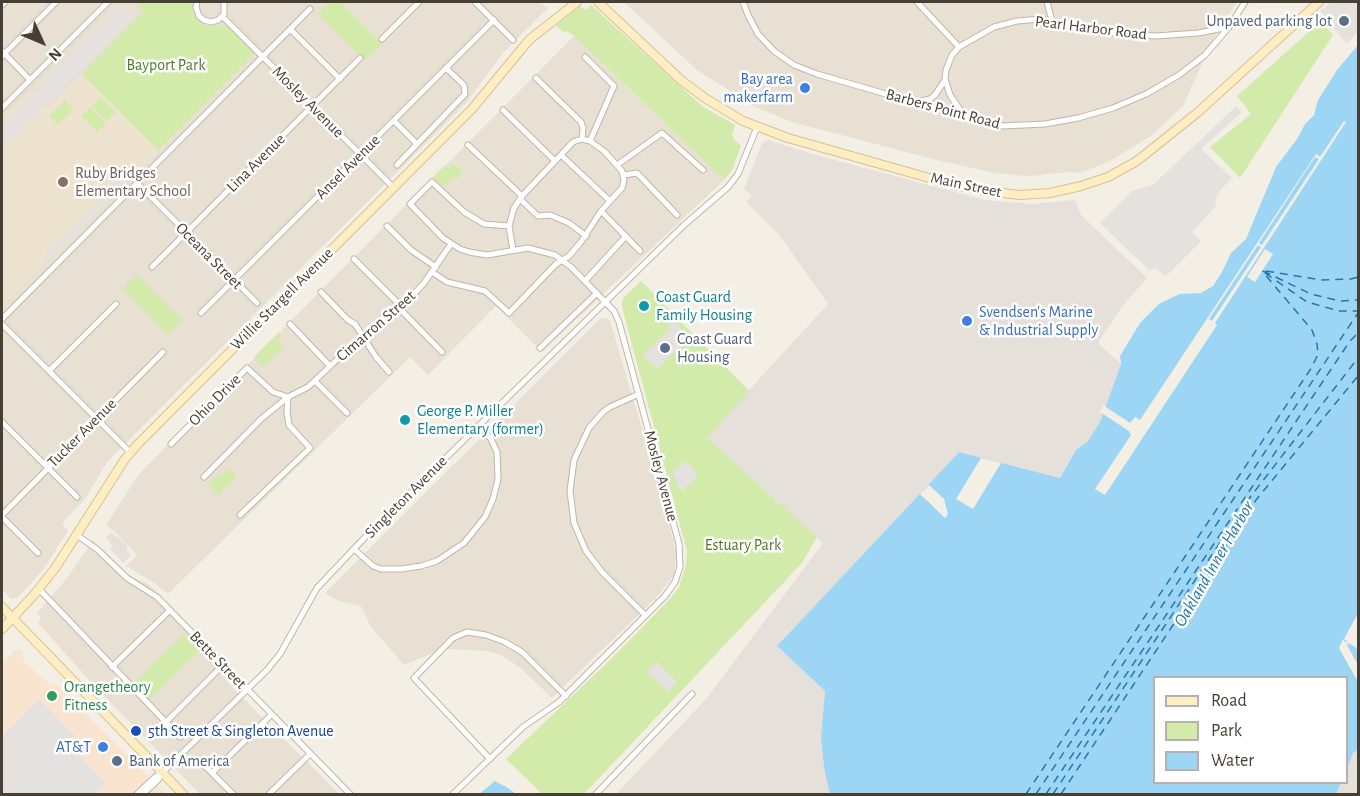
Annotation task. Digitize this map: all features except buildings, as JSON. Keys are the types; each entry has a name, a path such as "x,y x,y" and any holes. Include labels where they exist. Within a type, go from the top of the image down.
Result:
{"street":[{"path":"30,80 2,54 56,2"},
{"path":"197,2 196,11 204,20 213,21 222,16 225,9 224,2"},
{"path":"381,39 419,2"},
{"path":"475,2 513,40"},
{"name":"Willie Stargell Avenue","path":"2,629 39,589 78,536 130,452 472,109 529,40 577,2"},
{"name":"Main Street","path":"598,2 687,85 723,110 757,127 811,145 970,188 1020,195 1065,190 1108,177 1152,151 1319,2"},
{"name":"Barbers Point Road","path":"743,2 758,34 784,59 817,74 974,120 1003,126 1045,124 1078,118 1113,108 1146,94 1179,75 1205,55 1229,27 1245,2"},
{"path":"913,102 930,99 935,95 943,85 949,63 959,47 917,2"},
{"path":"1047,2 1052,21"},
{"path":"2,108 105,3"},
{"path":"2,319 310,9"},
{"name":"Mosley Avenue","path":"222,16 394,188"},
{"name":"Pearl Harbor Road","path":"959,47 981,33 1005,23 1029,19 1052,21 1098,32 1142,36 1192,34 1229,27"},
{"name":"Ansel Avenue","path":"201,313 494,20"},
{"path":"290,29 340,79"},
{"path":"585,57 614,86 590,141"},
{"name":"Lina Avenue","path":"152,267 360,58"},
{"path":"396,165 465,94 464,85 446,68"},
{"path":"536,78 581,122 582,139"},
{"path":"945,79 954,102 974,120"},
{"path":"503,110 555,161"},
{"path":"394,121 417,144"},
{"name":"Singleton Avenue","path":"162,773 247,690 280,654 317,588 354,549 687,221 734,181 757,127"},
{"path":"617,165 662,133 703,170"},
{"path":"387,226 447,282 485,291 509,313 556,264 564,260 624,184 624,175 617,165 590,141 582,139 573,142 521,197 513,210 509,226 513,250"},
{"path":"468,145 538,216 550,215 569,223 585,236"},
{"path":"561,155 610,201"},
{"path":"624,175 637,174 678,216"},
{"name":"Mosley Avenue","path":"453,795 523,727 566,696 665,596 675,582 680,567 681,551 639,394 617,317 606,302 564,260 555,255 537,249 478,254 460,249 451,244 410,204 432,182 464,212 481,222 509,226"},
{"name":"Oceana Street","path":"136,183 257,303"},
{"path":"602,211 640,251"},
{"path":"585,281 626,237"},
{"name":"Cimarron Street","path":"204,477 261,419 288,397 302,392 364,337 401,308 434,270 451,244"},
{"path":"354,259 442,352"},
{"path":"321,292 355,324 376,357 389,372"},
{"path":"540,348 597,293"},
{"path":"50,371 116,304"},
{"path":"2,324 130,452"},
{"path":"290,324 330,366"},
{"name":"Tucker Avenue","path":"2,516 163,352"},
{"name":"Ohio Drive","path":"171,444 247,368 273,392 288,397"},
{"path":"315,381 347,413"},
{"path":"639,394 610,406 589,428 574,460 570,491 574,523 586,551 602,572 645,615"},
{"path":"240,515 310,448 289,425 288,397"},
{"path":"2,422 77,497"},
{"path":"354,549 373,566 392,570 411,568 446,556 472,535 485,517 493,499 499,469 495,445 479,425"},
{"path":"2,516 38,553"},
{"name":"Bette Street","path":"78,536 98,550 127,578 146,588 170,610 350,795"},
{"path":"39,589 180,737"},
{"path":"2,607 183,795"},
{"path":"112,667 170,610"},
{"name":"Willie Stargell Avenue","path":"2,634 13,618"},
{"path":"490,759 414,678 453,638 467,632 495,638 513,647 529,659 566,696"},
{"path":"166,722 223,665"},
{"path":"596,795 692,694"},
{"path":"212,773 272,715"},
{"path":"269,795 310,754"},
{"path":"198,759 233,795"},
{"path":"136,795 154,777 162,773"},
{"path":"143,795 162,773"}],"shaded area":[{"path":"2,2 540,2 548,8 502,54 466,103 107,462 85,499 62,523 68,531 42,571 17,598 11,599 2,589"},
{"path":"624,2 1237,2 1212,42 1183,106 1152,135 1110,161 1080,173 1028,176 995,173 936,160 792,122 755,107 697,70"},
{"name":"Unpaved parking lot","path":"1331,2 1358,2 1358,31 1347,44 1320,11"},
{"path":"121,7 133,19 2,148 2,125"},
{"path":"574,36 724,180 542,352 496,306 428,375 410,357 168,594 126,566 137,555 106,525 139,474"},
{"name":"Ruby Bridges Elementary School","path":"82,74 158,150 2,306 2,120 32,90 49,106"},
{"path":"1236,106 1242,112 1201,149 1232,178 1217,194 1215,207 1192,232 1201,241 1165,277 1155,267 1150,271 1100,223 1132,191 1153,185"},
{"path":"768,140 985,200 1033,204 1075,200 1081,215 1147,278 1121,308 1098,343 1121,364 1100,422 1087,442 1076,450 1060,478 959,452 777,646 825,691 821,737 824,768 830,794 616,794 706,699 823,543 706,437 828,304 780,236 746,202 752,195 744,189 762,143"},
{"path":"128,170 136,171 46,262 47,250"},
{"path":"601,318 607,318 610,321 648,449 677,553 674,575 656,598 552,698 518,666 501,655 486,651 450,649 433,653 404,665 371,627 361,606 339,601 325,593"},
{"name":"Coast Guard Housing","path":"673,321 690,338 657,369 643,355 670,329 667,326"},
{"path":"684,461 698,476 683,491 677,486 673,472"},
{"path":"111,532 127,545 127,550 131,555 123,563 110,549 113,546 106,537"},
{"path":"93,540 130,576 148,584 161,596 234,689 339,794 200,794 97,689 38,623 41,618 37,613 67,578"},
{"path":"14,650 21,650 24,661 49,684 57,685 166,794 2,794 2,661"},
{"path":"657,662 678,682 668,692 647,672"},
{"path":"39,699 74,735 66,743 106,783 94,794 2,794 2,737"},
{"path":"1358,750 1358,794 1336,794 1341,784 1348,784 1348,766 1353,753"}],"green space":[{"name":"Bayport Park","path":"138,2 192,2 193,12 198,20 206,26 226,25 255,53 158,150 82,74 143,12"},
{"path":"330,2 340,2 383,44 365,61 318,14"},
{"path":"591,5 702,106 735,125 732,135 741,146 732,170 724,180 574,36 556,26 580,6 586,10"},
{"path":"1321,21 1333,35 1240,178 1210,147 1251,114 1237,96"},
{"path":"100,97 116,112 107,121 92,106"},
{"path":"65,100 74,109 58,125 49,116"},
{"path":"90,107 106,123 97,132 81,116"},
{"path":"457,165 463,173 457,179 454,176 444,187 433,177 444,166 447,168"},
{"path":"137,275 183,320 168,335 122,289"},
{"name":"Estuary Park","path":"641,281 749,391 707,438 817,537 802,563 584,794 542,794 506,759 670,599 679,587 686,565 687,551 622,307 625,296"},
{"path":"279,332 281,335 278,341 283,348 263,367 254,357"},
{"path":"228,469 235,473 235,479 218,495 208,484 218,474 221,476"},
{"path":"183,635 199,651 149,700 133,684"}],"water":[{"name":"Oakland Inner Harbor","path":"1358,45 1358,750 1353,753 1348,766 1348,676 1153,676 1153,784 1341,784 1336,794 830,794 824,768 821,737 825,691 777,646 959,452 1060,478 1076,450 1087,442 1100,422 1121,364 1120,356 1140,323 1159,304 1180,294 1201,293 1213,286 1231,253 1246,239 1276,167 1305,124 1314,115 1318,100 1337,70"},
{"path":"495,781 508,788 516,794 479,794"}],"pier":[{"path":"1344,121 1346,122 1215,323 1217,325 1105,495 1095,489 1131,435 1129,431 1100,412 1103,405 1130,423 1135,417 1140,420 1316,154 1320,157","holes":["1315,157 1319,159 1262,245 1259,243","1258,245 1261,247 1212,321 1209,319"]},
{"path":"1265,249 1273,254 1255,282 1247,277"},
{"path":"981,458 1001,463 973,509 956,499"},
{"path":"929,485 944,499 948,514 945,518 920,494"},
{"path":"1358,613 1357,648 1348,643 1347,645 1358,665 1358,682 1339,648 1343,639 1346,643 1344,639"}],"ferry route":[{"path":"1026,794 1312,367 1318,354 1312,330 1262,271"},
{"path":"1263,271 1311,294 1340,301 1358,300"},
{"path":"1266,271 1321,280 1358,277"},
{"path":"1265,273 1307,302 1339,311 1358,311"},
{"path":"1036,794 1358,313"},
{"path":"1046,794 1350,341 1358,333"},
{"path":"1053,794 1251,496 1358,358"},
{"path":"1061,794 1256,500 1358,376"}],"place":[{"name":"Unpaved parking lot","path":"1344,21"},
{"name":"Bay area makerfarm","path":"805,88"},
{"name":"Ruby Bridges Elementary School","path":"63,182"},
{"name":"Coast Guard Family Housing","path":"644,306"},
{"name":"Svendsen's Marine & Industrial Supply","path":"967,321"},
{"name":"Coast Guard Housing","path":"665,348"},
{"name":"George P. Miller Elementary (former)","path":"405,420"},
{"name":"Orangetheory Fitness","path":"52,696"},
{"name":"5th Street & Singleton Avenue","path":"136,731"},
{"name":"AT&T","path":"103,747"},
{"name":"Bank of America","path":"117,761"}]}
